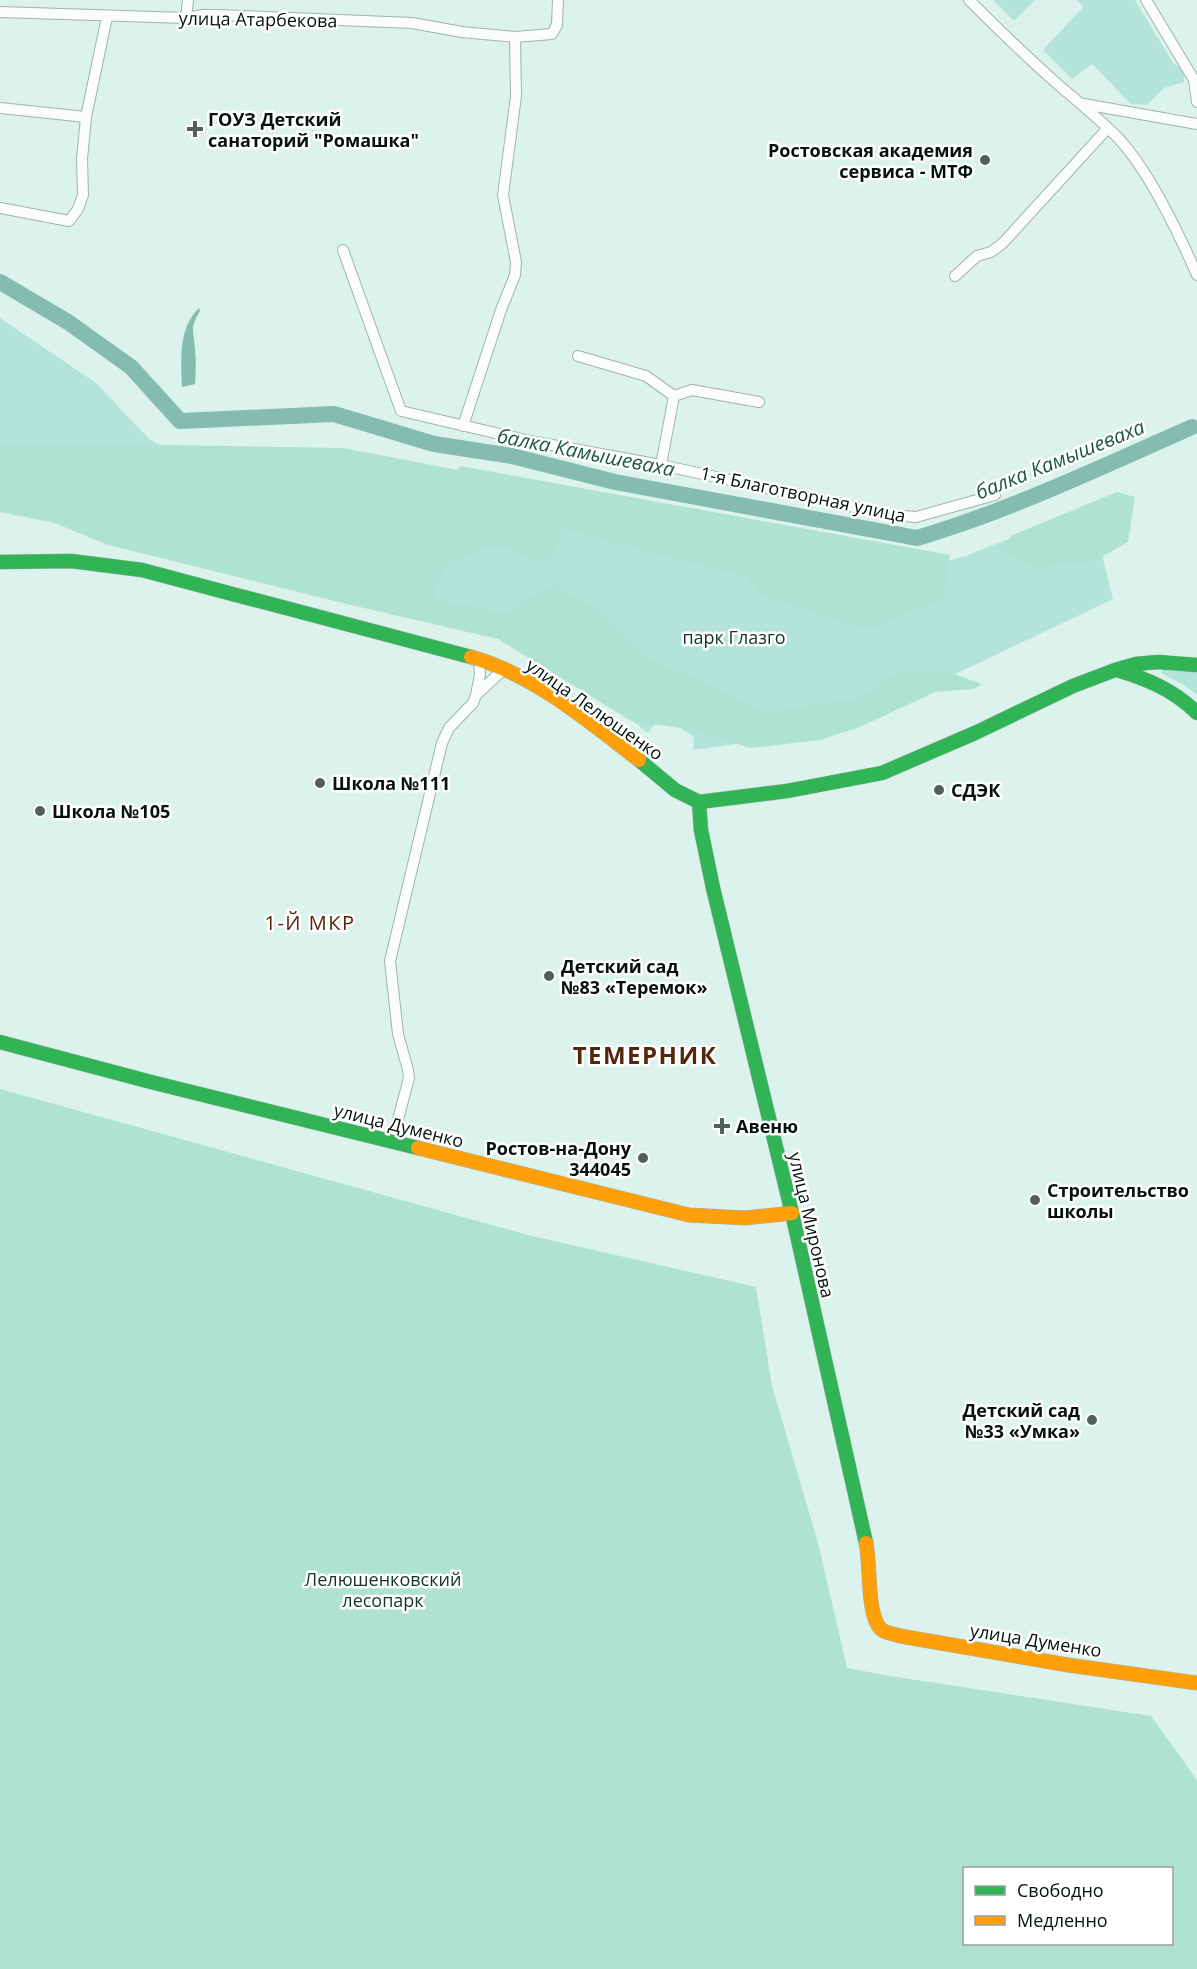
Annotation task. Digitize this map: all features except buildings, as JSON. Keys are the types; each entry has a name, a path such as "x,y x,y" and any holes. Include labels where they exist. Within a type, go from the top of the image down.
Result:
{"street":[{"path":"186,18 188,0"},
{"name":"улица Атарбекова","path":"0,12 107,17 186,18 218,15 412,23 462,32 515,37 552,34 557,25 558,0"},
{"path":"969,0 1007,38 1064,90 1083,104 1122,142 1155,190 1197,275"},
{"path":"1146,0 1194,80 1197,102"},
{"path":"0,208 69,221 78,209 83,195 82,159 86,117 107,17"},
{"path":"464,426 516,262 503,195 516,96 515,37"},
{"path":"1083,104 1197,124"},
{"path":"0,108 86,117"},
{"path":"955,276 977,256 991,252 1002,244 1108,128"},
{"name":"1-я Благотворная улица","path":"343,250 401,411 530,441 661,465 891,515 916,517 996,495"},
{"path":"578,356 646,376 674,396"},
{"path":"674,396 692,390 759,402"},
{"path":"661,465 674,396"},
{"name":"улица Лелюшенко","path":"0,562 36,559 78,561 142,570 479,659 532,684 639,760 687,800 699,802"},
{"path":"392,1142 409,1078 398,1034 390,961 442,743 449,728 473,703 480,675 479,659"},
{"path":"699,802 787,791 882,773 975,733 1073,686 1115,670 1136,664 1158,662 1197,665"},
{"path":"476,695 504,669"},
{"path":"1115,670 1152,680 1197,712"},
{"name":"улица Миронова","path":"699,802 701,830 713,888 792,1213 869,1556 875,1621"},
{"name":"улица Думенко","path":"0,1042 151,1082 689,1215 746,1218 792,1213"},
{"name":"улица Думенко","path":"875,1621 884,1631 900,1636 1068,1665 1197,1683"}],"green space":[{"path":"993,0 1035,0 1014,21"},
{"path":"1077,0 1135,0 1173,63 1184,70 1184,82 1164,88 1147,105 1131,104 1092,64 1072,79 1043,50 1083,7"},
{"name":"парк Глазго","path":"0,318 96,383 149,439 170,452 938,563 963,557 1090,506 1113,599 840,729 693,750 694,737 661,715 648,733 519,630 0,508"},
{"path":"0,444 343,448 458,470 460,466 950,555 943,598 867,630 762,595 746,576 561,529 557,553 545,563 497,545 445,564 436,600 506,613 553,584 601,612 642,655 768,712 861,698 894,674 951,673 982,684 973,689 935,692 860,727 820,740 750,748 695,730 631,721 498,639 108,545 55,523 0,512"},
{"path":"1117,492 1135,497 1128,542 1092,562 1032,568 998,548 1013,535"},
{"path":"1163,669 1197,670 1197,695 1161,673"},
{"name":"Лелюшенковский лесопарк","path":"0,1089 528,1235 756,1287 772,1386 818,1543 847,1668 1151,1716 1197,1780 1197,1969 0,1969"}],"shaded area":[{"path":"199,308 193,330 196,357 195,384 182,387 181,355 184,335 192,316"}],"waterway":[{"name":"балка Камышеваха","path":"0,282 68,322 131,367 180,421 334,414 434,444 512,456 615,482 917,538 1022,501 1192,427"}],"traffic: fast":[{"path":"0,562 71,561 142,570 471,657"},
{"path":"639,760 675,790 699,802 787,791 882,773 975,733 1073,686 1115,670 1136,664 1158,662 1197,665"},
{"path":"1117,670 1160,686 1197,713"},
{"path":"699,802 701,830 713,888 792,1213 866,1543"},
{"path":"0,1042 418,1148"}],"traffic: slow":[{"path":"471,657 494,665 538,687 580,715 639,760"},
{"path":"418,1148 689,1215 745,1218 792,1213"},
{"path":"866,1543 873,1614 882,1630 886,1632 1068,1665 1197,1683"}],"place":[{"name":"ГОУЗ Детский санаторий \"Ромашка\"","path":"195,129"},
{"name":"Ростовская академия сервиса - МТФ","path":"985,160"},
{"name":"Школа №111","path":"320,783"},
{"name":"СДЭК","path":"939,790"},
{"name":"Школа №105","path":"40,811"},
{"name":"Детский сад №83 «Теремок»","path":"549,976"},
{"name":"Авеню","path":"722,1126"},
{"name":"Ростов-на-Дону 344045","path":"643,1158"},
{"name":"Строительство школы","path":"1035,1200"},
{"name":"Детский сад №33 «Умка»","path":"1092,1420"}],"district":[{"name":"1-Й МКР","path":"310,922"},
{"name":"ТЕМЕРНИК","path":"645,1054"}]}
